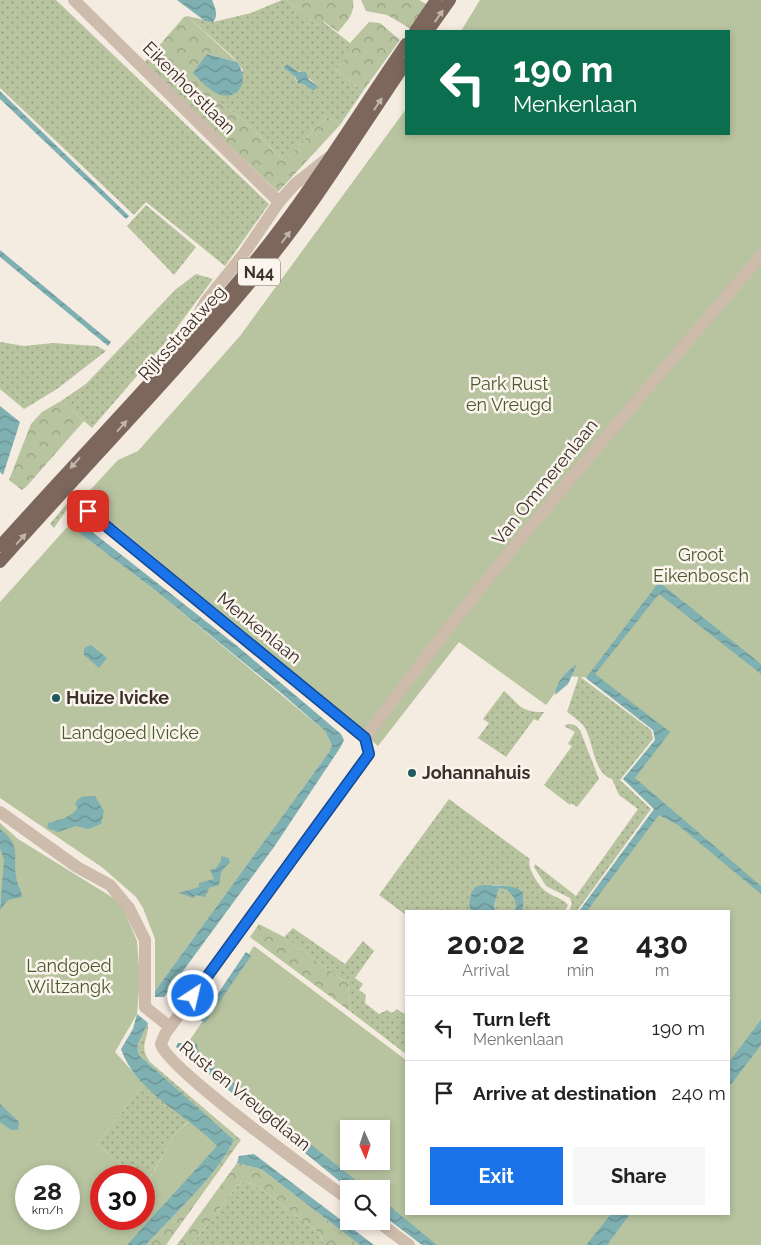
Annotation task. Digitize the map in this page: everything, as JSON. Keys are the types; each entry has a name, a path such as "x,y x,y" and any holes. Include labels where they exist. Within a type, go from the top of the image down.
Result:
{"main road":[{"path":"416,30 436,0"},
{"path":"429,30 450,0"},
{"name":"Rijksstraatweg","path":"0,546 178,349 258,257 289,216 405,45"},
{"name":"Rijksstraatweg","path":"0,562 266,264 299,220 405,64"}],"street":[{"name":"Eikenhorstlaan","path":"74,0 279,202"},
{"name":"Rijksstraatweg","path":"178,349 206,301 243,255 279,202 295,184 329,157"},
{"name":"Van Ommerenlaan","path":"365,738 501,564 599,444 761,256"},
{"name":"Menkenlaan","path":"88,511 365,738"},
{"path":"170,1027 369,754 365,738"},
{"name":"Rust en Vreugdlaan","path":"0,812 77,867 110,885 129,908 145,940 145,1007 170,1027 161,1044 164,1053 254,1129 340,1193"},
{"path":"389,1230 408,1245"}],"green space":[{"path":"0,0 56,0 269,204 225,266 146,202 134,215 0,88"},
{"path":"282,0 287,0 318,26 322,21 355,47 336,70 363,91 340,125 327,116 284,161 245,121 219,102 219,94 225,95 243,70 233,57 187,16 213,22 251,13","holes":["300,71 318,86 314,91 304,83 296,81 295,76"]},
{"path":"287,0 353,0 353,9 350,17 338,32 323,21 318,26"},
{"path":"361,0 419,0 428,5 411,29 387,15 366,11"},
{"name":"Park Rust en Vreugd","path":"480,0 761,0 761,1245 429,1245 390,1217 390,1180 343,1180 183,1050 254,946 405,1059 405,1215 730,1215 730,910 584,910 660,808 628,779 663,734 592,678 568,676 546,705 459,642 378,746 118,527 80,501 118,460 138,451 240,336 405,110 405,135 730,135 730,30 462,30"},
{"path":"187,16 237,62 207,54 214,91 219,94 219,102 245,121 284,161 327,116 340,125 278,192 144,63 184,17"},
{"path":"369,22 380,23 400,40 363,91 336,70 354,47 350,43"},
{"path":"146,205 196,247 174,275 127,226"},
{"path":"196,274 213,279 167,341 92,428 61,401 86,384 175,290"},
{"path":"0,342 24,346 53,343 97,346 106,351 57,389 24,409 0,389"},
{"path":"61,401 84,421 22,490 9,480 31,424 42,412"},
{"path":"77,491 79,492 54,528 50,524"},
{"name":"Landgoed Ivicke","path":"69,525 156,591 325,731 332,745 329,752 155,991 155,939 143,908 136,897 103,868 0,798 0,602"},
{"path":"579,676 651,730 653,739 620,780 651,809 578,910 569,910 572,904 570,898 546,886 534,867 535,864 576,896 638,809 619,795 612,779 605,776 597,763 587,731 581,723 567,712"},
{"path":"504,691 521,707 530,711 544,712 538,721 534,719 506,757 478,738 489,723 483,719"},
{"path":"568,724 575,725 580,730 599,779 577,807 571,803 570,805 544,785 572,746 568,744 575,732 564,726"},
{"path":"449,799 530,859 531,871 544,890 568,905 566,910 523,910 523,893 507,886 493,885 469,906 470,910 405,910 405,914 379,895"},
{"name":"Landgoed Wiltzangk","path":"0,823 18,839 115,899 124,910 137,941 140,979 137,1014 115,1052 144,1084 97,1144 121,1165 90,1165 90,1230 146,1230 133,1245 0,1245 0,906 8,889 0,904"},
{"path":"499,888 506,888 515,901 515,910 495,910 494,905"},
{"path":"259,924 284,937 348,984 351,1012 250,937"},
{"path":"293,928 345,964 363,941 374,951 355,978 363,984 359,990 366,995 365,1003 379,1014 387,1010 392,1013 397,1009 404,1014 405,1012 405,1053 351,1012 348,984 284,937"},
{"path":"148,1023 144,1047 150,1062 241,1140 238,1144 139,1055 137,1046"},
{"path":"144,1084 189,1121 175,1134 155,1169 155,1165 121,1165 97,1144"},
{"name":"Landgoed Wiltzangk","path":"192,1119 221,1147 155,1220 155,1169 175,1134"},
{"path":"234,1140 238,1144 166,1245 146,1245 206,1181"},
{"path":"237,1163 261,1169 360,1245 324,1245 319,1233 261,1189 246,1181 238,1185 191,1245 177,1245"},
{"path":"246,1181 261,1189 319,1233 324,1245 191,1245 238,1185"}],"water":[{"path":"177,0 212,0 216,11 215,20 213,22 205,21"},
{"path":"207,54 237,62 243,75 243,82 237,92 226,96 218,94 193,73"},
{"path":"287,64 298,72 306,72 309,80 318,86 314,91 304,84 298,83 295,76 284,68"},
{"path":"0,91 129,216 126,219 0,99"},
{"path":"0,250 111,342 108,346 0,257"},
{"path":"0,406 20,422 3,475 0,472"},
{"path":"78,523 86,527 236,645 341,734 344,740 274,847 164,997 155,997 155,991 329,752 332,745 325,731 280,692 156,591 69,525"},
{"path":"659,582 761,664 761,674 659,594 595,674 670,732 635,778 761,886 761,894 678,825 659,815 588,910 580,910 654,809 623,779 655,740 653,730 586,678"},
{"path":"91,645 107,658 99,668 84,655 84,648"},
{"path":"577,664 568,684 555,695 557,685 562,677"},
{"path":"95,796 104,811 101,824 88,829 76,826 58,832 47,828 48,823 64,818 75,811 78,808 75,804 79,799"},
{"path":"0,829 12,841 14,847 16,873 22,897 8,900 0,910 4,860 0,848"},
{"path":"221,856 229,858 230,863 222,871 219,885 209,888 205,897 196,895 193,898 179,893 199,887 199,883 214,879 210,870 215,869 221,861"},
{"path":"482,885 517,888 523,893 523,910 515,910 515,901 512,896 506,889 499,888 494,905 495,910 470,910 469,902 475,887"},
{"path":"246,952 251,956 205,1023 200,1020"},
{"path":"137,1014 148,1023 137,1046 139,1055 234,1140 206,1181 146,1245 127,1245 141,1230 155,1230 155,1214 217,1146 205,1134 150,1091 138,1078 128,1064 121,1049 133,1029"},
{"path":"761,1020 761,1045 730,1086 730,1061"},
{"path":"178,1043 197,1043 201,1056 207,1062 340,1168 340,1170 343,1170 356,1180 340,1180 340,1182 176,1047"},
{"path":"0,1104 19,1122 18,1130 11,1130 0,1122"},
{"path":"254,1154 340,1219 340,1230 261,1169 237,1163 239,1156"},
{"path":"390,1206 437,1245 422,1245 390,1221"},
{"path":"610,1215 629,1215 607,1245 586,1245"},
{"path":"340,1230 354,1230 374,1245 360,1245"}],"place":[{"name":"Huize Ivicke","path":"56,698"},
{"name":"Johannahuis","path":"412,773"}],"route":[{"path":"88,511 365,738 369,754 294,854 193,996"}],"park label":[{"name":"Groot Eikenbosch","path":"701,565"}]}
